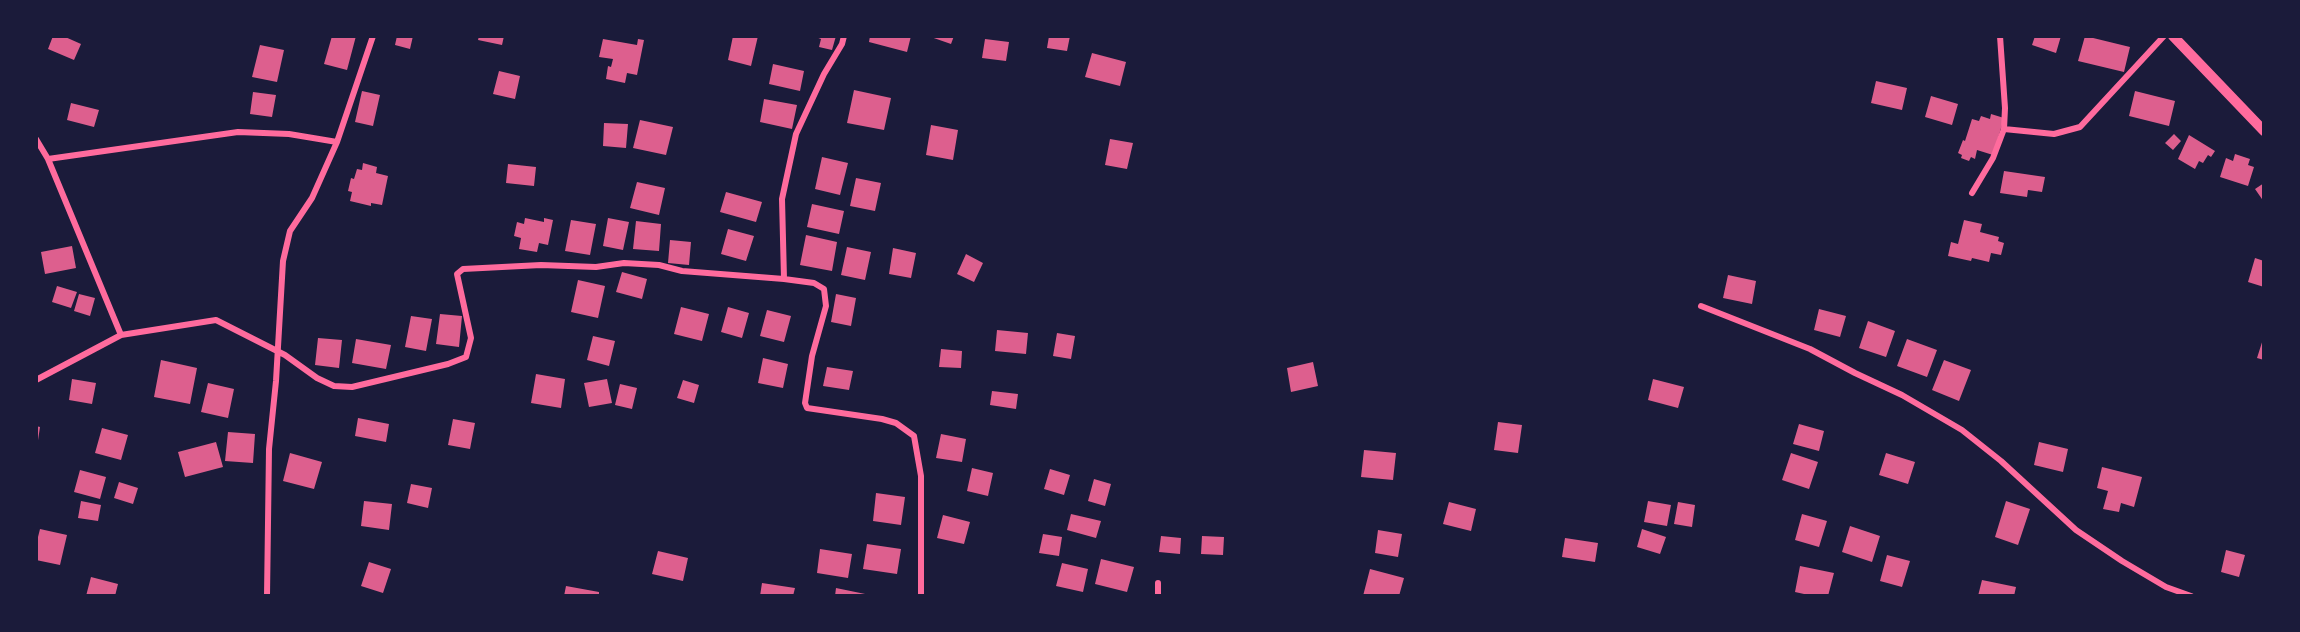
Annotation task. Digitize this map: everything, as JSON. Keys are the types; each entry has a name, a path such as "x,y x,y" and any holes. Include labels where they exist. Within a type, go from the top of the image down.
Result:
{"main road":[{"path":"2173,36 2264,131"}],"street":[{"path":"267,596 269,449 276,381 282,261 290,231 312,198 337,142 373,36"},
{"path":"784,279 782,199 796,134 844,36"},
{"path":"1972,193 1994,158 2004,129 2005,108 2000,36"},
{"path":"2004,129 2054,134 2080,128 2164,36"},
{"path":"48,159 238,132 289,134 337,142"},
{"path":"36,139 48,159 121,335"},
{"path":"36,380 121,335 216,321 276,351 334,386 352,387 459,361 466,357 471,338 457,274 463,269 541,266 596,267 624,263 659,265 682,271 784,279 814,284 824,289 826,306 812,356 805,403 807,408 896,423 914,436 921,476 921,596"},
{"path":"1701,306 1810,349 1902,394 1962,430 2001,461 2076,530 2166,587 2191,596"},
{"path":"1158,583 1158,596"}],"building":[{"path":"53,36 63,36 81,44 74,60 48,49"},
{"path":"332,36 356,36 347,70 324,64"},
{"path":"397,36 413,36 410,49 395,45"},
{"path":"479,36 504,36 502,45 478,40"},
{"path":"733,36 758,36 751,66 728,60"},
{"path":"813,36 836,36 832,50 819,47 821,39"},
{"path":"870,36 911,36 907,52 869,42"},
{"path":"928,36 954,36 951,44"},
{"path":"1049,36 1070,36 1067,51 1047,48"},
{"path":"2035,36 2061,36 2056,53 2032,45"},
{"path":"2085,36 2130,47 2124,72 2078,61"},
{"path":"603,39 637,45 638,39 644,40 637,75 627,73 625,83 606,79 608,66 611,67 613,59 599,57"},
{"path":"985,39 1009,42 1006,61 982,58"},
{"path":"260,45 284,50 277,82 252,77"},
{"path":"1092,53 1126,62 1120,86 1085,77"},
{"path":"773,64 804,71 800,91 769,84"},
{"path":"499,71 520,76 515,99 493,94"},
{"path":"1876,81 1907,88 1902,110 1871,103"},
{"path":"854,90 891,98 884,130 847,123"},
{"path":"362,91 380,95 373,126 355,122"},
{"path":"2135,91 2175,101 2169,126 2129,116"},
{"path":"253,92 276,95 272,117 250,114"},
{"path":"1931,96 1958,104 1952,125 1925,117"},
{"path":"764,99 797,105 792,129 760,122"},
{"path":"71,103 99,110 94,127 67,120"},
{"path":"1991,114 2004,118 1993,155 1977,150 1975,159 1971,157 1969,161 1961,158 1962,155 1958,153 1963,140 1965,141 1972,119 1979,121 1981,116 1990,119"},
{"path":"640,120 673,127 666,155 633,148"},
{"path":"604,123 628,124 626,148 603,146"},
{"path":"931,125 958,130 953,160 926,155"},
{"path":"2174,134 2181,141 2173,150 2165,143"},
{"path":"2189,135 2215,151 2211,157 2208,155 2203,163 2199,161 2195,169 2178,159"},
{"path":"1110,139 1133,143 1127,169 1105,165"},
{"path":"2235,154 2250,159 2248,165 2254,167 2248,186 2220,177 2226,158 2233,161"},
{"path":"822,157 848,163 840,195 815,189"},
{"path":"363,163 377,167 376,173 388,176 382,205 371,203 371,206 350,201 352,192 348,191 351,178 354,179 357,169 362,170"},
{"path":"508,164 536,167 534,186 506,183"},
{"path":"2004,171 2045,177 2042,192 2028,190 2027,197 2000,193"},
{"path":"856,178 881,183 875,211 850,206"},
{"path":"637,182 665,188 659,215 630,208"},
{"path":"2264,183 2264,202 2255,189"},
{"path":"726,192 762,202 756,222 720,212"},
{"path":"812,204 844,211 839,234 807,227"},
{"path":"525,218 544,222 544,218 553,220 548,245 539,243 537,252 519,249 521,238 514,236 517,222 524,224"},
{"path":"608,218 629,222 623,250 603,246"},
{"path":"571,220 596,224 590,255 565,251"},
{"path":"1964,220 1982,224 1980,232 1999,237 1998,241 2004,243 2001,255 1991,253 1989,262 1948,256 1951,242 1958,244"},
{"path":"636,221 661,224 659,251 633,249"},
{"path":"728,229 754,236 746,261 721,254"},
{"path":"806,235 837,242 832,271 800,265"},
{"path":"670,240 691,242 689,265 668,263"},
{"path":"72,246 76,268 45,274 41,252"},
{"path":"847,247 871,252 865,280 841,275"},
{"path":"893,248 916,253 911,278 889,274"},
{"path":"966,254 983,263 974,282 957,274"},
{"path":"2255,258 2264,261 2264,287 2248,282"},
{"path":"622,272 647,279 642,299 616,292"},
{"path":"1728,275 1756,281 1752,304 1723,298"},
{"path":"578,280 605,286 598,318 571,312"},
{"path":"57,286 77,292 71,308 52,302"},
{"path":"79,294 95,298 90,316 74,311"},
{"path":"836,294 856,298 851,326 831,322"},
{"path":"681,307 709,314 702,341 674,334"},
{"path":"728,307 749,313 742,338 721,332"},
{"path":"1819,309 1846,316 1840,337 1814,330"},
{"path":"767,310 791,316 784,342 760,336"},
{"path":"440,314 462,316 459,347 436,344"},
{"path":"411,316 432,319 426,351 405,347"},
{"path":"1868,321 1895,331 1886,357 1859,348"},
{"path":"997,330 1028,333 1026,354 995,351"},
{"path":"1057,333 1075,336 1071,359 1053,356"},
{"path":"593,336 615,341 609,366 587,360"},
{"path":"2264,336 2264,360 2257,358"},
{"path":"318,338 342,340 339,368 315,365"},
{"path":"356,339 391,345 386,369 352,363"},
{"path":"1907,339 1937,350 1927,377 1897,366"},
{"path":"941,349 962,351 961,368 939,367"},
{"path":"763,358 788,364 783,388 758,383"},
{"path":"161,360 197,368 190,404 154,397"},
{"path":"1944,360 1971,370 1959,401 1932,390"},
{"path":"1313,362 1318,386 1291,392 1287,368"},
{"path":"827,367 853,371 849,390 823,386"},
{"path":"536,374 565,379 561,408 531,403"},
{"path":"72,379 96,383 92,404 69,400"},
{"path":"607,379 612,403 589,407 584,383"},
{"path":"1653,379 1684,387 1678,408 1648,400"},
{"path":"683,380 699,385 694,403 677,398"},
{"path":"208,383 234,389 228,418 201,412"},
{"path":"620,384 637,388 632,409 615,405"},
{"path":"992,391 1018,394 1016,409 990,405"},
{"path":"358,418 389,424 386,442 355,436"},
{"path":"453,419 475,423 470,449 448,445"},
{"path":"1498,422 1522,425 1518,453 1494,450"},
{"path":"1799,424 1824,431 1819,451 1793,444"},
{"path":"36,426 40,427 37,447 36,447"},
{"path":"102,428 128,435 121,460 95,453"},
{"path":"228,432 255,434 253,463 225,461"},
{"path":"941,434 966,439 962,462 936,458"},
{"path":"216,442 223,467 185,477 178,452"},
{"path":"2039,442 2068,449 2063,472 2034,465"},
{"path":"1364,450 1396,453 1393,480 1361,477"},
{"path":"290,453 322,462 314,489 283,481"},
{"path":"1791,453 1818,462 1809,489 1782,480"},
{"path":"1886,453 1915,462 1908,484 1879,475"},
{"path":"2102,467 2142,477 2134,507 2121,503 2119,512 2103,509 2108,491 2097,488"},
{"path":"972,468 993,473 988,496 967,491"},
{"path":"1050,469 1070,475 1064,495 1044,489"},
{"path":"80,470 106,477 100,499 74,492"},
{"path":"1094,479 1111,484 1105,506 1088,501"},
{"path":"119,482 138,488 133,504 114,498"},
{"path":"411,484 432,488 428,508 407,503"},
{"path":"876,493 905,497 901,525 873,521"},
{"path":"81,501 101,505 98,521 78,518"},
{"path":"364,501 392,504 389,530 361,526"},
{"path":"1648,501 1671,505 1667,526 1644,522"},
{"path":"2006,501 2030,509 2018,545 1995,537"},
{"path":"1449,502 1476,509 1471,531 1443,524"},
{"path":"1678,502 1695,505 1692,527 1674,524"},
{"path":"1071,514 1101,521 1096,538 1067,530"},
{"path":"1802,514 1827,521 1819,547 1795,540"},
{"path":"943,515 970,522 964,544 937,538"},
{"path":"1850,526 1880,536 1872,562 1842,552"},
{"path":"40,529 67,535 60,565 36,560 36,545"},
{"path":"1642,529 1666,537 1660,554 1637,547"},
{"path":"1378,530 1402,534 1398,557 1375,553"},
{"path":"1043,534 1062,537 1059,556 1039,553"},
{"path":"1161,536 1181,538 1180,554 1159,552"},
{"path":"1202,536 1224,537 1223,555 1201,554"},
{"path":"1565,538 1598,543 1595,562 1562,557"},
{"path":"867,544 901,549 897,574 863,569"},
{"path":"820,549 852,554 848,578 817,573"},
{"path":"2226,550 2245,555 2239,577 2221,572"},
{"path":"658,551 688,558 683,581 652,574"},
{"path":"1887,555 1910,561 1902,587 1880,581"},
{"path":"1101,559 1134,567 1127,592 1095,584"},
{"path":"369,562 391,569 383,593 361,586"},
{"path":"1062,563 1088,569 1083,592 1056,586"},
{"path":"1800,566 1834,573 1828,596 1813,596 1795,592"},
{"path":"1370,569 1404,578 1399,596 1363,596"},
{"path":"91,577 118,584 115,596 86,596"},
{"path":"1982,580 2016,587 2014,596 1978,596"},
{"path":"762,583 795,588 793,596 760,596"},
{"path":"566,586 599,592 599,596 564,596"},
{"path":"836,588 870,595 870,596 835,596"}]}
